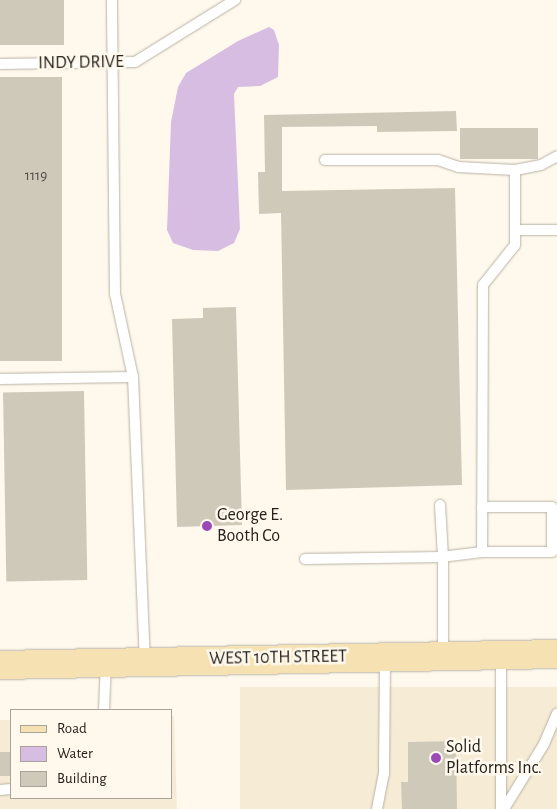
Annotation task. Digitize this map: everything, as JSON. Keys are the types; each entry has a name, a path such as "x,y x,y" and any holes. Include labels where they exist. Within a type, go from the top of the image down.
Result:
{"main road":[{"name":"WEST 10TH STREET","path":"0,665 443,654 557,654"}],"lane":[{"path":"112,0 115,294 133,377 145,662"},
{"name":"INDY DRIVE","path":"0,64 113,64 144,58 235,0"},
{"path":"325,160 438,160 458,167 515,170 541,166 557,156"},
{"path":"482,552 483,285 515,245 515,170"},
{"path":"515,230 557,230"},
{"path":"0,379 133,377"},
{"path":"440,505 443,557 443,654"},
{"path":"305,559 443,557 482,552 552,552 552,507 482,507"},
{"path":"501,655 503,809"},
{"path":"377,809 384,774 385,656"},
{"path":"104,709 106,662"},
{"path":"503,809 544,744 557,714"}],"shaded area":[{"path":"240,687 557,687 557,809 240,809"},
{"path":"172,716 174,716 177,809 0,809 0,720 10,720 10,799 172,799"}],"water":[{"path":"269,27 274,30 279,45 278,77 260,86 238,87 234,94 240,229 234,243 218,251 193,250 173,243 167,230 171,122 178,87 186,73 238,41"}],"building":[{"path":"0,0 64,0 64,45 0,45"},
{"path":"0,77 62,77 62,361 0,361"},
{"path":"456,111 457,131 377,132 377,126 282,127 282,191 455,188 462,485 286,490 281,213 259,214 258,172 265,172 264,115"},
{"path":"460,128 538,128 538,159 460,159"},
{"path":"236,307 242,525 177,527 172,319 203,318 203,308"},
{"path":"84,391 87,580 6,581 3,392"},
{"path":"456,741 457,809 402,809 401,782 408,782 408,742"},
{"path":"0,752 10,752 10,776 0,776"}],"place":[{"name":"George E. Booth Co","path":"207,526"},
{"name":"Solid Platforms Inc.","path":"436,758"}]}
